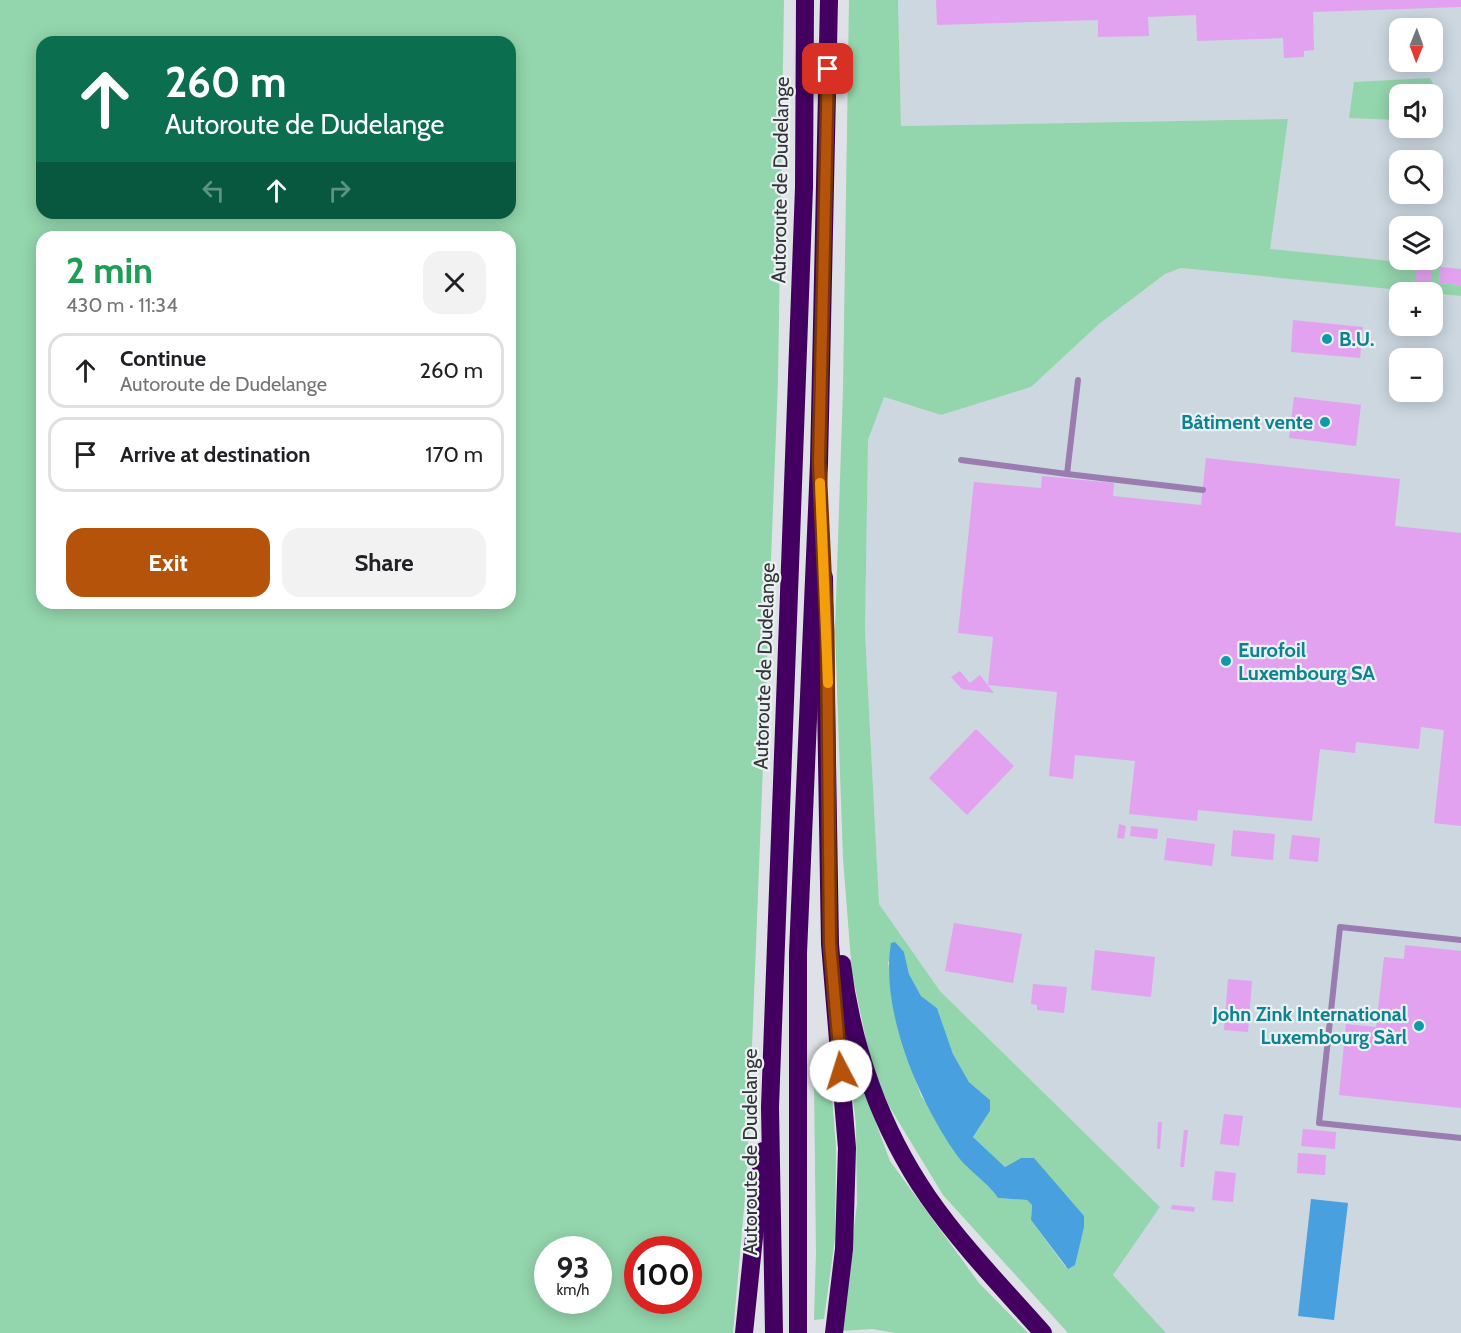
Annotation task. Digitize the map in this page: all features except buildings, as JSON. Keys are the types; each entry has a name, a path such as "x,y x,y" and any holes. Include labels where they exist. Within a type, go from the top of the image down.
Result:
{"highway":[{"name":"Autoroute de Dudelange","path":"774,1333 770,1107 804,187 805,0"},
{"path":"798,1333 798,953 819,463 829,0"},
{"path":"819,463 827,631 830,944 847,1148 844,1249 834,1333"},
{"path":"831,864 844,973 858,1041 878,1104 897,1146 928,1198 1043,1333"},
{"path":"744,1333 758,1177 770,1107"}],"lane":[{"path":"1067,474 1078,380"},
{"path":"960,460 1203,490"},
{"path":"1461,940 1340,927 1319,1123 1461,1138"}],"shaded area":[{"path":"898,0 1461,0 1461,285 1439,282 1440,270 1443,270 1443,216 1389,216 1389,261 1269,250 1288,119 901,126"},
{"path":"1181,268 1389,288 1389,336 1443,336 1443,294 1461,296 1461,1333 1166,1333 1113,1275 1160,1207 940,991 879,904 865,632 868,441 883,397 941,415 1031,387 1099,324 1165,274"}],"green space":[{"path":"0,0 784,0 778,381 747,1175 733,1333 0,1333"},
{"path":"849,0 898,0 901,126 1288,119 1270,249 1389,261 1389,270 1441,270 1439,282 1389,282 1389,289 1181,268 1165,274 1099,324 1031,387 941,415 884,397 868,440 865,632 879,904 940,991 1160,1207 1113,1275 1166,1333 1068,1333 943,1195 889,1106 871,1063 852,973 843,859 835,631 843,388","holes":["904,952 909,974 921,996 937,1008 953,1054 969,1082 990,1100 990,1111 973,1137 1005,1167 1021,1158 1067,1269 1031,1220 1032,1205 1027,1200 998,1198 921,1096 898,1030 888,962"]},
{"path":"1430,78 1433,84 1389,84 1389,120 1349,118 1354,82"},
{"path":"1443,283 1461,285 1461,296 1443,294"},
{"path":"828,1043 836,1148 835,1238 824,1319 814,1320 816,1252 814,1083"},
{"path":"856,1069 890,1161 979,1283 1028,1333 896,1333 872,1329 841,1331 857,1204 856,1125 850,1071"}],"water":[{"path":"895,942 904,952 909,974 921,996 937,1008 953,1054 969,1082 990,1100 990,1111 973,1137 1005,1167 1021,1158 1034,1158 1084,1216 1084,1227 1075,1265 1068,1269 1031,1220 1032,1205 1027,1200 998,1198 959,1157 927,1105 904,1052 896,1024 889,969 891,943"},
{"path":"1311,1199 1348,1203 1334,1320 1298,1316"}],"slow traffic":[{"path":"820,483 828,683"}],"place":[{"name":"B.U.","path":"1327,339"},
{"name":"Bâtiment vente","path":"1325,422"},
{"name":"Eurofoil Luxembourg SA","path":"1226,661"},
{"name":"John Zink International Luxembourg Sàrl","path":"1419,1026"}],"route":[{"path":"828,69 819,463 827,631 830,944 841,1071"}]}
